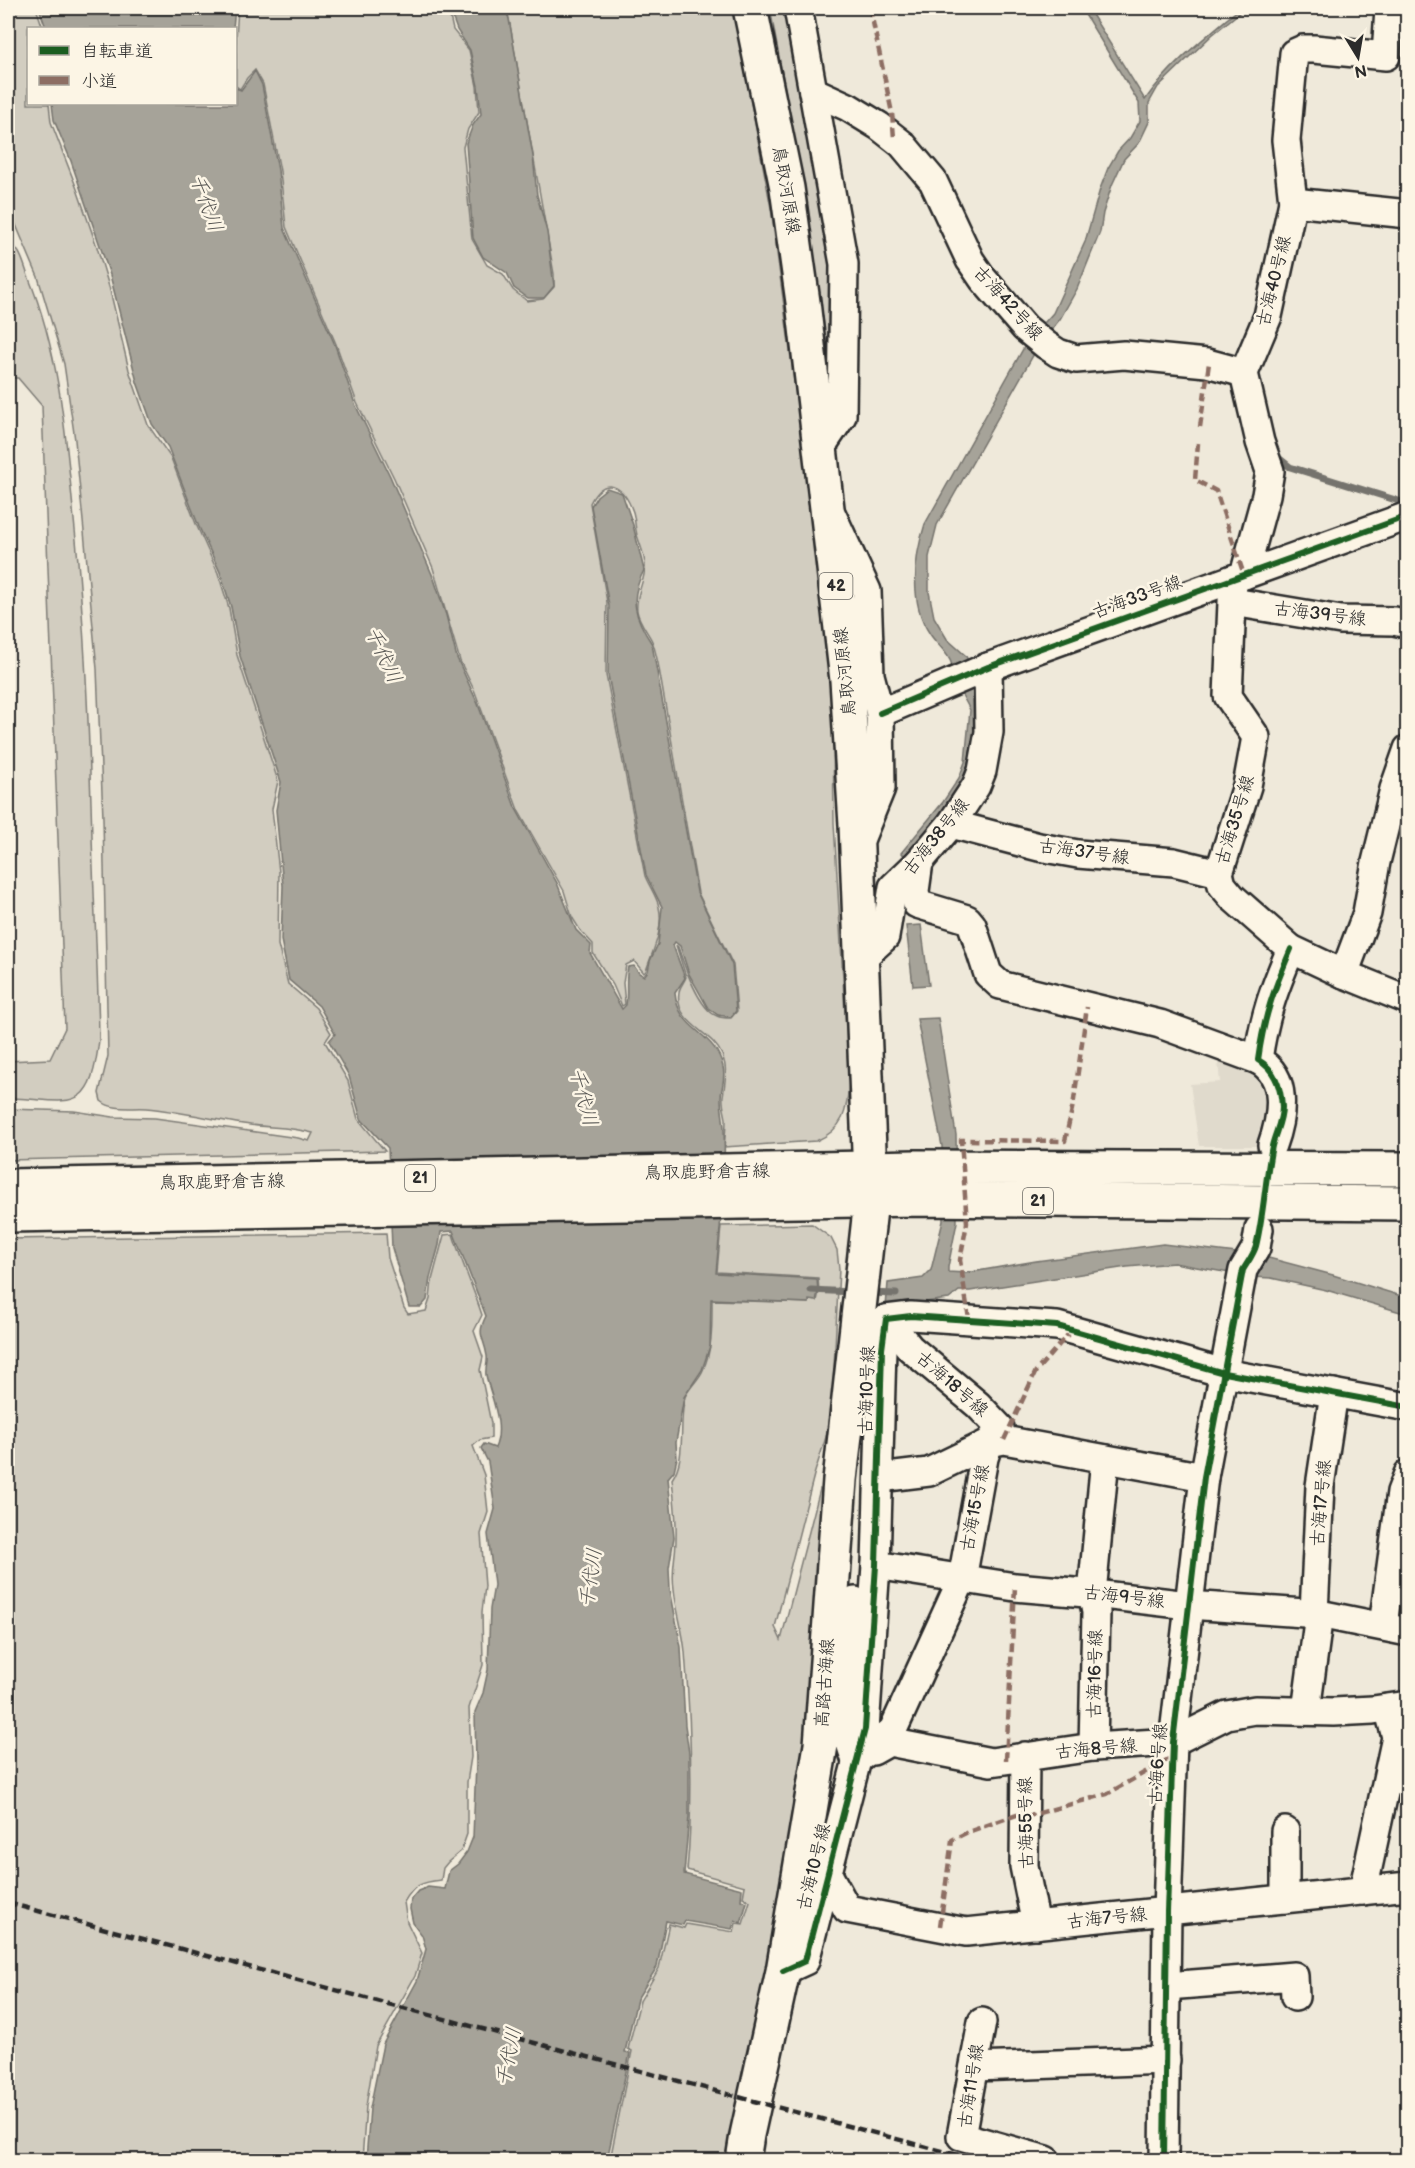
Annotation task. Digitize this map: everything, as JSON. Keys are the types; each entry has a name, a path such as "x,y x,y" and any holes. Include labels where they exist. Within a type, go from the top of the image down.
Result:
{"main road":[{"name":"鳥取河原線","path":"750,8 787,188 821,447 847,680 857,848 870,1185"},
{"name":"鳥取鹿野倉吉線","path":"870,1185 939,1168 1407,1169"},
{"name":"鳥取鹿野倉吉線","path":"8,1215 832,1185"},
{"name":"鳥取鹿野倉吉線","path":"8,1186 870,1185 939,1200 1407,1203"},
{"name":"高路古海線","path":"743,2160 783,1971 821,1745 840,1480 870,1185"}],"street":[{"path":"798,8 844,264 842,417 821,447"},
{"name":"古海40号線","path":"1244,373 1268,316 1293,202 1286,140 1294,53 1303,49 1314,49 1386,56 1389,8"},
{"name":"古海42号線","path":"813,91 848,107 879,126 902,144 933,181 970,260 983,279 1025,328 1058,353 1076,359 1136,356 1207,363 1244,373"},
{"path":"1293,202 1407,214"},
{"path":"1236,585 1266,495 1270,471 1260,442 1244,373"},
{"path":"826,501 867,591 870,675 880,713 881,788 857,848"},
{"name":"古海33号線","path":"880,713 988,667 1236,585 1407,516"},
{"name":"古海39号線","path":"1236,585 1341,620 1394,621 1407,624"},
{"name":"古海35号線","path":"1236,585 1228,696 1256,737 1247,786 1219,873 1222,885 1232,897 1291,949 1344,975 1407,1000"},
{"name":"古海38号線","path":"861,959 885,937 893,886 919,862 951,824 976,786 982,771 989,732 988,667"},
{"path":"1344,975 1367,913 1391,800 1407,748"},
{"name":"古海37号線","path":"951,824 1039,847 1078,854 1174,862 1219,873"},
{"path":"919,862 915,891 917,904 967,919 972,925 988,974 1000,985 1160,1024 1268,1065 1275,1076 1282,1107 1280,1124 1272,1145"},
{"path":"1258,1060 1271,994 1291,949"},
{"name":"古海6号線","path":"1164,2160 1167,1912 1173,1742 1204,1477 1243,1270 1256,1248 1259,1228"},
{"path":"886,1318 911,1316 1057,1326 1224,1373 1407,1407"},
{"name":"古海18号線","path":"879,1478 929,1472 989,1443 1000,1428 978,1405 910,1347 886,1318"},
{"name":"古海10号線","path":"783,1971 805,1961 829,1876 865,1730 876,1565 882,1349 886,1318"},
{"name":"古海17号線","path":"1306,1711 1316,1613 1320,1486 1334,1393"},
{"name":"古海15号線","path":"856,1761 893,1730 962,1579 984,1458 989,1443 1004,1440 1204,1477"},
{"name":"古海16号線","path":"1093,1747 1096,1612 1092,1593 1105,1459"},
{"path":"1395,1629 1401,1492 1407,1474"},
{"path":"840,1480 861,1514 845,1728 856,1761"},
{"name":"古海9号線","path":"876,1565 962,1579 1188,1605 1316,1613 1395,1629"},
{"path":"1363,1891 1398,1768 1396,1737 1398,1706"},
{"name":"古海8号線","path":"856,1761 889,1742 991,1762 1093,1747 1173,1742 1227,1715 1255,1710 1334,1712 1398,1706"},
{"name":"古海55号線","path":"1025,1756 1024,1866 1036,1925"},
{"path":"1285,1831 1285,1899"},
{"name":"古海7号線","path":"829,1876 847,1909 966,1932 1407,1886"},
{"path":"1167,1986 1294,1976 1295,1997"},
{"name":"古海11号線","path":"982,2022 961,2136 1046,2160"},
{"path":"974,2067 1166,2060"}],"shaded area":[{"path":"8,8 36,8 43,27 27,27 27,105 49,105 51,122 97,247 129,370 148,425 171,458 196,524 218,573 229,608 237,655 278,781 272,809 279,872 278,945 288,984 316,1008 331,1033 325,1042 348,1081 358,1119 385,1151 8,1160 8,1109 74,1111 113,1117 155,1118 309,1141 313,1133 243,1124 158,1109 117,1107 101,1101 99,1093 108,1056 103,818 97,669 75,440 64,364 38,277 8,206"},
{"path":"238,8 448,8 453,30 469,50 477,86 479,112 468,129 463,147 472,239 487,265 503,274 513,290 527,301 543,299 554,287 554,274 507,8 733,8 771,208 828,637 833,726 834,823 849,1083 842,1118 833,1131 816,1141 724,1147 726,1119 723,1096 726,1075 724,1060 711,1040 688,1020 679,1003 679,991 686,977 676,945 698,996 710,1012 720,1017 731,1018 737,1011 733,965 698,893 658,663 652,641 637,611 637,599 645,566 629,503 619,490 608,486 596,494 590,503 607,602 606,675 645,876 657,899 660,915 657,939 646,971 644,973 634,961 626,965 623,983 625,1004 622,1006 613,985 593,953 593,944 572,917 564,891 518,810 475,692 460,661 433,568 394,478 357,403 336,344 286,227 280,171 263,84 255,70 240,89 237,87"},
{"path":"770,8 794,8 841,260 838,416 802,181"},
{"path":"8,243 16,248 23,262 39,305 55,365 68,457 84,638 99,1040 89,1083 82,1093 73,1099 61,1101 8,1098 8,1061 50,1059 65,1028 42,406 18,378 8,378"},
{"path":"1217,1051 1272,1078 1268,1146 1199,1146 1190,1084 1220,1082"},
{"path":"812,1224 831,1238 837,1250 839,1269 833,1387 826,1437 775,1627 781,1640 820,1489 824,1492 804,1739 774,1943 740,2085 727,2160 610,2160 632,2051 628,2049 640,2001 659,1968 669,1924 684,1928 686,1924 734,1932 736,1923 743,1924 750,1901 743,1897 745,1886 687,1870 691,1788 690,1734 685,1652 673,1582 676,1532 672,1479 677,1471 681,1451 685,1397 701,1374 709,1353 712,1300 809,1303 809,1300 817,1301 819,1292 818,1278 717,1272 721,1226"},
{"path":"386,1233 388,1258 408,1314 426,1311 444,1235 453,1234 482,1315 474,1331 483,1357 480,1370 491,1423 491,1438 480,1440 473,1446 484,1475 488,1512 481,1534 485,1586 482,1612 483,1665 469,1708 471,1757 467,1782 467,1834 461,1851 443,1868 441,1880 419,1885 404,1902 407,1922 422,1953 415,1976 376,2046 366,2106 362,2160 8,2160 8,1239"}],"water":[{"path":"39,8 235,8 233,27 46,27"},
{"path":"449,8 505,8 509,19 533,156 537,195 547,232 554,286 544,298 528,298 514,288 507,273 483,257 473,238 466,143 473,125 481,114 470,50 457,30"},
{"path":"1081,8 1088,8 1145,100 1166,74 1190,51 1240,8 1245,8 1212,35 1158,87 1149,103 1149,122 1139,143 1124,159 1112,185 1100,232 1077,289 1060,319 1039,345 937,525 929,557 929,592 934,617 947,639 966,656 978,688 977,769 911,859 901,853 943,802 959,778 965,762 970,710 951,669 950,660 930,634 919,609 916,595 916,566 925,524 1027,342 1053,313 1085,242 1108,168 1140,121 1139,103"},
{"name":"千代川","path":"255,71 262,85 278,170 284,228 335,345 355,404 390,476 434,579 457,658 478,704 515,807 557,883 576,930 591,945 590,953 622,1009 626,1005 628,967 634,966 644,976 648,971 658,944 662,907 646,875 608,675 609,606 591,506 597,496 607,488 622,493 644,570 636,590 636,608 641,625 652,644 697,892 732,965 736,1011 731,1017 718,1015 708,1008 689,974 680,946 675,942 673,945 685,978 675,993 678,1006 690,1024 713,1046 719,1055 724,1071 721,1098 724,1166 716,1273 817,1279 816,1301 809,1300 809,1303 711,1299 710,1346 702,1370 684,1397 676,1442 677,1458 674,1471 668,1478 674,1537 669,1568 670,1589 681,1647 685,1725 689,1753 689,1816 684,1874 742,1889 741,1900 747,1902 741,1923 735,1920 732,1929 685,1921 683,1925 666,1921 657,1967 637,1999 625,2052 630,2053 607,2160 366,2160 370,2108 383,2044 417,1981 426,1949 422,1935 413,1923 410,1909 411,1899 418,1891 428,1887 445,1889 449,1871 467,1852 473,1837 476,1764 475,1712 483,1693 488,1670 490,1609 494,1585 488,1534 495,1509 488,1462 481,1448 484,1444 495,1448 499,1430 486,1375 487,1356 481,1332 486,1316 453,1231 441,1232 427,1300 421,1307 409,1307 392,1248 388,1148 361,1119 349,1076 329,1041 335,1034 319,1006 289,980 281,940 283,886 276,810 281,782 240,656 231,607 220,572 199,527 168,447 152,424 137,382 110,275 71,161 54,120 52,105 237,105 237,88 241,90"},
{"path":"921,925 929,985 913,986 906,926"},
{"path":"938,1018 956,1135 957,1222 948,1272 966,1273 1163,1244 1261,1256 1333,1275 1408,1298 1407,1314 1326,1290 1271,1278 1252,1277 1174,1263 1127,1267 959,1291 949,1299 886,1307 888,1283 923,1278 931,1270 943,1221 942,1146 917,1019"}],"waterway":[{"path":"1275,455 1290,467 1402,502"},
{"path":"1402,532 1408,539"},
{"path":"811,1290 851,1292"},
{"path":"868,1293 896,1294"}],"railway":[{"path":"8,1903 976,2160"}],"marked path":[{"path":"870,8 892,113 894,138"},
{"path":"1200,427 1209,363"},
{"path":"1198,443 1195,480 1216,491 1244,575"},
{"path":"969,1319 960,1260 967,1223 961,1140 1065,1141 1074,1100 1087,1007"},
{"path":"1004,1440 1036,1371 1072,1330"},
{"path":"1006,1760 1015,1587"},
{"path":"1025,1817 1107,1794 1172,1757"},
{"path":"940,1926 952,1840 1025,1812"}],"cycle path":[{"path":"880,713 988,667 1408,516"},
{"path":"1164,2160 1167,1912 1173,1742 1204,1477 1243,1270 1256,1246 1272,1146 1282,1112 1276,1080 1269,1068 1258,1060 1270,1003 1291,949"},
{"path":"783,1971 805,1961 865,1729 876,1565 882,1349 886,1319 911,1316 1057,1326 1224,1373 1408,1407"}]}
